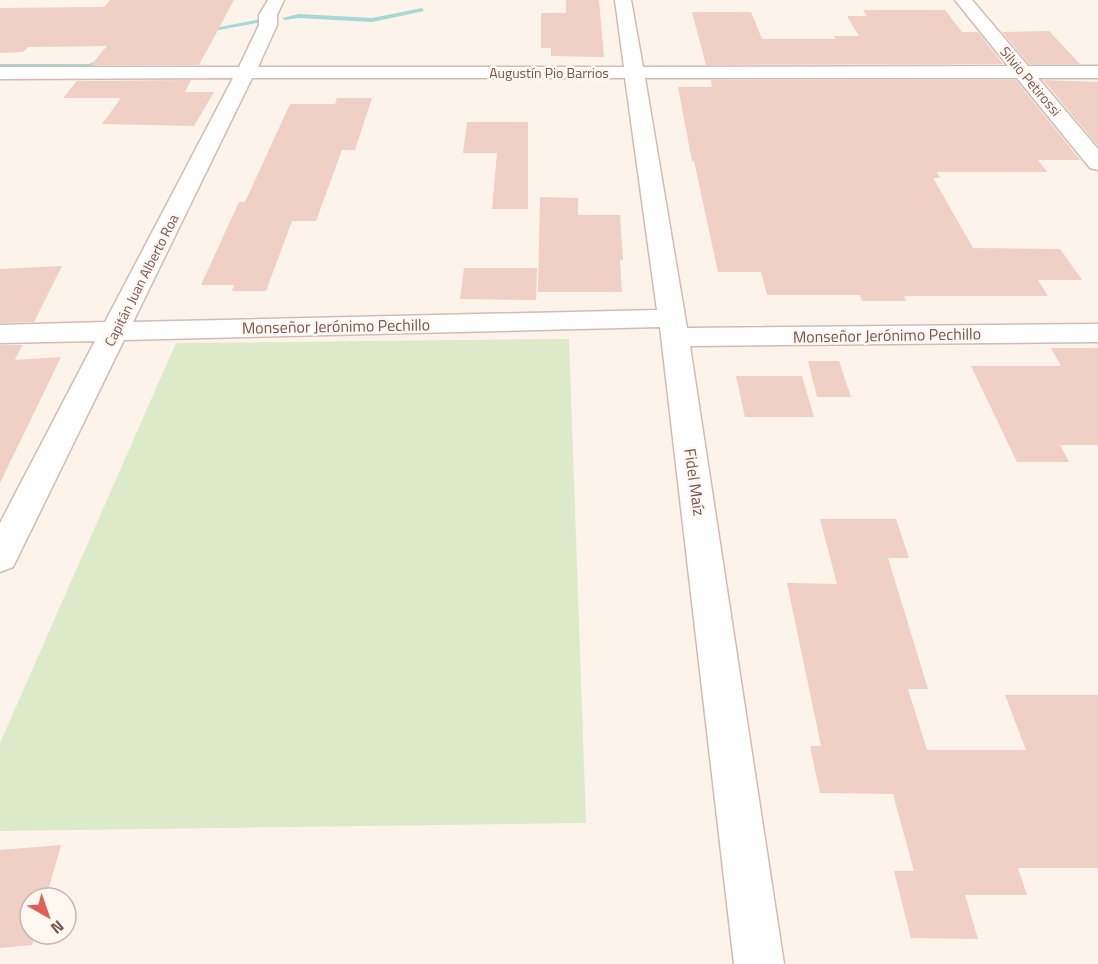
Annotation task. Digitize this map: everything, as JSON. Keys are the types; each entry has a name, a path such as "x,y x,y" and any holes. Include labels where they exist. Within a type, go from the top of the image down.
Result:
{"street":[{"name":"Fidel Maíz","path":"623,0 674,328 759,964"},
{"name":"Silvio Petirossi","path":"963,0 1098,163"},
{"name":"Capitán Juan Alberto Roa","path":"0,557 246,72 270,14"},
{"name":"Augustín Pio Barrios","path":"0,73 1098,72"},
{"name":"Monseñor Jerónimo Pechillo","path":"0,334 674,328 1098,333"}],"green space":[{"path":"569,339 586,823 0,831 0,743 176,343"}],"building":[{"path":"110,0 234,0 199,65 91,65 107,46 28,47 23,52 0,53 0,8 104,7"},
{"path":"566,0 599,0 604,57 551,56 551,48 541,48 541,13 566,13"},
{"path":"863,10 945,10 962,32 978,32 1003,64 706,65 692,12 751,12 762,39 836,39 834,36 859,36 847,16 867,16"},
{"path":"1049,31 1080,64 1029,64 1002,32"},
{"path":"191,80 185,92 214,92 194,126 102,124 121,98 63,98 77,81"},
{"path":"711,80 1016,80 1080,160 1038,160 1047,172 937,172 940,178 933,178 973,248 1060,249 1082,280 1038,280 1048,296 904,296 906,301 862,301 860,295 767,295 761,272 718,272 694,161 692,161 678,87 712,87"},
{"path":"1043,80 1098,82 1098,146"},
{"path":"337,98 372,98 355,150 342,150 316,221 292,221 266,291 232,291 234,285 201,285 239,202 245,202 290,104 335,104"},
{"path":"467,122 528,122 528,209 492,209 497,153 463,153"},
{"path":"540,197 578,198 578,215 620,215 623,260 620,260 622,292 538,292"},
{"path":"62,266 34,322 0,323 0,269"},
{"path":"464,268 537,268 536,300 460,299"},
{"path":"0,345 22,345 15,360 61,357 0,483"},
{"path":"1051,348 1098,348 1098,445 1060,445 1069,462 1017,462 971,366 1061,366"},
{"path":"808,361 839,361 851,397 817,397"},
{"path":"736,376 802,376 814,417 745,417"},
{"path":"820,519 896,519 909,558 888,558 928,689 908,689 927,750 1026,750 1005,695 1098,695 1098,868 1018,868 1027,895 965,895 978,939 911,938 894,871 914,871 893,794 820,793 810,746 821,746 787,583 837,584"},
{"path":"61,845 49,886 18,886 18,946 21,946 0,948 0,850"}],"waterway":[{"path":"285,18 299,16 372,20 422,10"},
{"path":"202,31 261,21"},
{"path":"0,66 90,66 105,59"}]}
